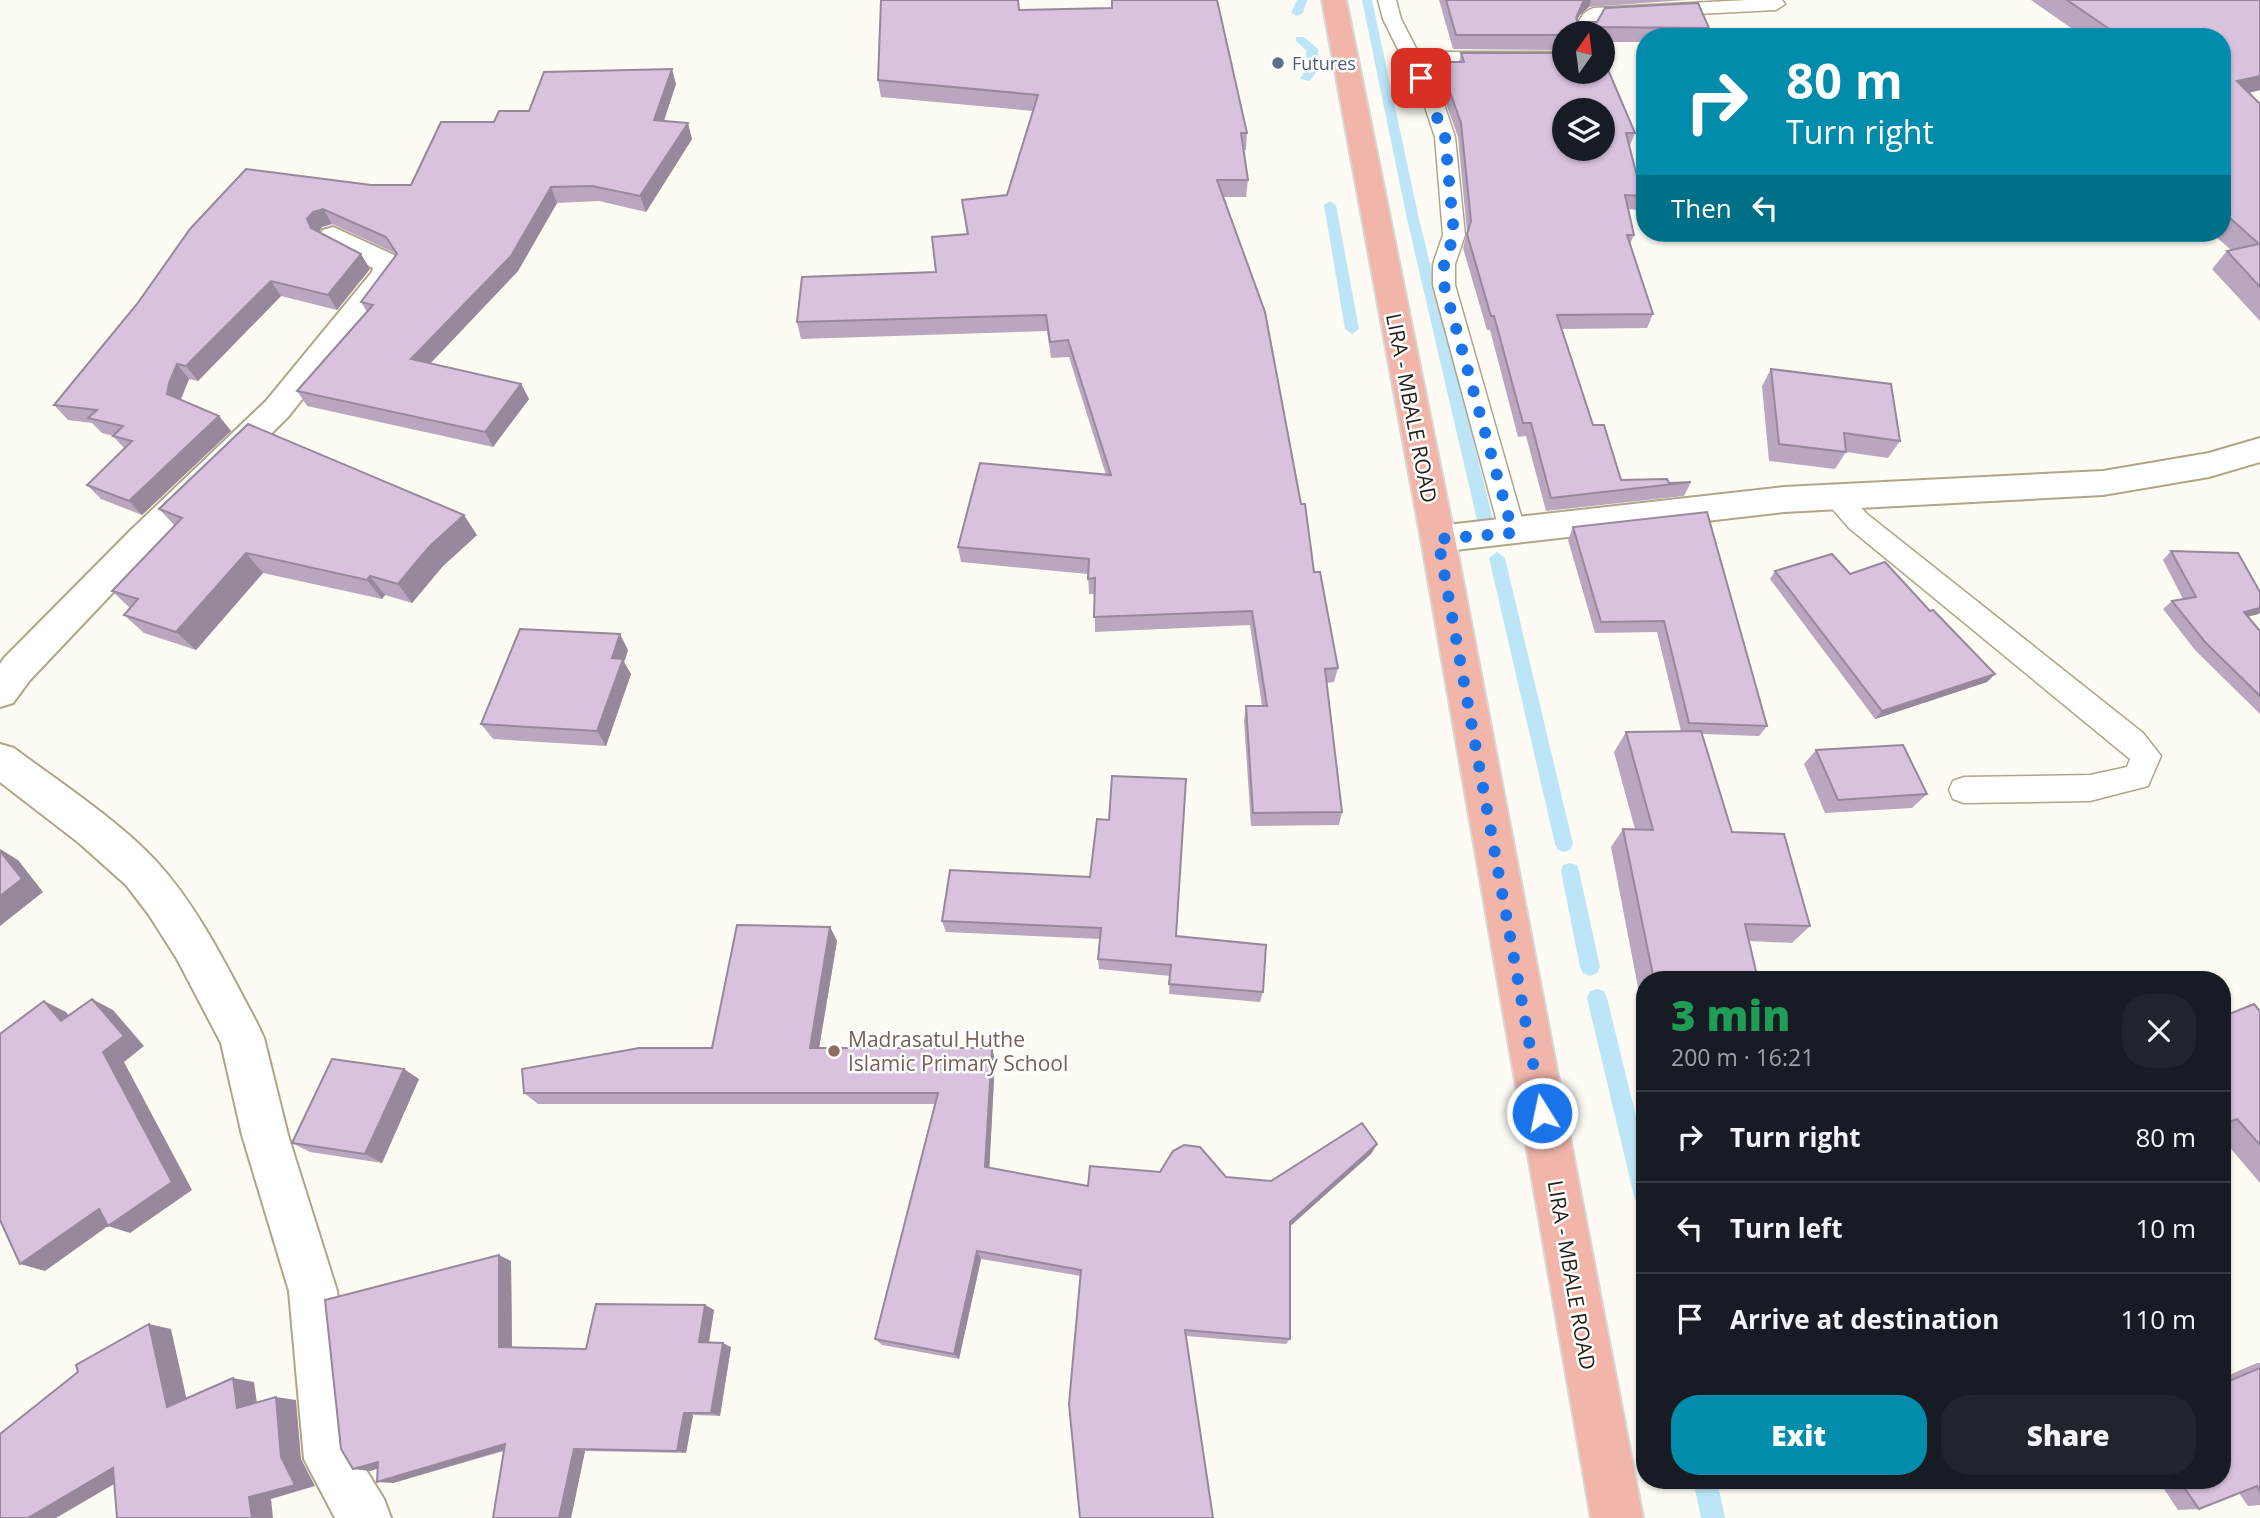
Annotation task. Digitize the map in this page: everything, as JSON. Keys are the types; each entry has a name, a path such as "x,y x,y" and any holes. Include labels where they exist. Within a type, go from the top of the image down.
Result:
{"main road":[{"name":"LIRA - MBALE ROAD","path":"1334,0 1438,539 1616,1518"}],"street":[{"path":"0,692 17,669 134,548 277,409 345,328 385,275 388,268 384,262 333,236"},
{"path":"1438,539 1513,533 1670,511 1834,496 2024,491 2140,477 2231,460 2260,450"},
{"path":"0,760 93,831 140,872 164,902 192,945 242,1038 265,1135 313,1291 330,1459 365,1518"}],"lane":[{"path":"1387,0 1392,19 1432,98 1445,137 1454,235 1444,264 1444,285 1513,533"},
{"path":"1588,21 1594,14 1776,4"},
{"path":"1411,58 1552,58"},
{"path":"1834,496 1858,521 2133,742 2146,756 2137,777 2090,788 1964,790"}],"building":[{"path":"881,0 1018,0 1019,10 1112,8 1112,0 1217,0 1247,133 1241,133 1248,180 1217,180 1265,312 1301,504 1305,504 1314,572 1320,572 1338,668 1325,669 1342,812 1253,813 1246,706 1267,706 1252,611 1094,617 1095,578 1088,579 1089,559 958,547 980,463 1111,475 1068,340 1050,342 1046,315 797,322 802,277 936,272 932,237 968,234 962,200 1007,195 1038,95 878,80"},
{"path":"1446,0 1585,0 1576,18 1578,21 1552,21 1552,35 1456,35"},
{"path":"2067,0 2260,0 2260,76 2237,81 2260,104 2260,287 2227,251 2259,244 2231,219 2231,28 2108,28"},
{"path":"1698,3 1709,28 1615,27 1615,21 1598,21 1605,8"},
{"path":"1461,53 1552,53 1552,84 1614,84 1635,133 1626,133 1636,172 1636,196 1625,195 1634,235 1627,235 1653,314 1557,315 1593,425 1604,425 1621,480 1667,479 1669,483 1691,482 1551,498 1531,423 1523,423 1494,316 1491,316 1467,234 1471,221 1461,123 1446,81 1445,62 1464,62"},
{"path":"672,69 654,120 688,123 640,196 592,186 551,187 511,256 411,359 521,384 485,432 297,391 373,305 361,302 397,254 386,237 323,209 313,212 307,219 311,228 361,254 328,295 271,281 186,366 177,364 169,383 167,394 219,416 129,501 87,485 132,441 113,436 123,426 88,418 97,410 54,405 137,304 190,229 246,169 371,185 411,185 441,122 494,122 499,111 529,111 544,72"},
{"path":"1771,369 1891,384 1900,441 1844,433 1846,452 1779,444"},
{"path":"248,424 464,515 429,547 398,584 370,576 367,580 246,553 176,632 124,615 138,599 112,591 182,518 159,509"},
{"path":"1707,512 1767,726 1689,723 1664,621 1601,622 1573,527"},
{"path":"2171,551 2238,553 2260,592 2260,608 2244,612 2260,631 2260,696 2205,642 2172,601 2196,597"},
{"path":"1832,554 1850,574 1885,562 1930,611 1933,610 1995,674 1882,711 1775,571"},
{"path":"520,629 620,634 612,658 623,659 597,731 481,724"},
{"path":"1701,731 1732,832 1784,834 1810,926 1745,924 1756,971 1652,971 1623,829 1653,830 1626,732"},
{"path":"1903,745 1927,794 1838,800 1816,750"},
{"path":"1112,776 1186,779 1176,936 1266,945 1263,992 1169,984 1171,965 1098,959 1101,928 942,921 950,870 1090,877 1097,819 1109,820"},
{"path":"0,851 22,879 0,896"},
{"path":"737,925 830,927 810,1048 992,1048 985,1167 1088,1186 1090,1166 1160,1172 1173,1151 1184,1145 1200,1147 1226,1177 1271,1181 1362,1123 1377,1144 1290,1222 1290,1339 1185,1330 1213,1518 1080,1518 1069,1404 1081,1270 977,1251 954,1354 875,1339 938,1093 524,1093 522,1069 639,1048 712,1048"},
{"path":"92,999 124,1036 103,1052 172,1182 108,1226 99,1209 20,1264 0,1220 0,1034 44,1001 61,1021"},
{"path":"2254,1004 2260,1011 2260,1145 2237,1119 2231,1121 2231,1013"},
{"path":"332,1059 404,1069 365,1154 292,1143"},
{"path":"499,1255 499,1347 586,1349 596,1304 705,1305 699,1342 723,1343 711,1413 684,1413 677,1451 574,1449 559,1518 493,1518 505,1444 377,1482 378,1462 353,1469 341,1449 325,1300"},
{"path":"149,1324 167,1407 233,1378 237,1408 276,1397 281,1457 295,1485 249,1497 252,1518 117,1518 113,1468 28,1518 0,1518 0,1434 78,1372 76,1365"},
{"path":"2260,1368 2260,1491 2257,1486 2199,1509 2185,1489 2231,1489 2231,1380"}],"waterway":[{"path":"1297,13 1302,0"},
{"path":"1367,0 1413,219 1485,520"},
{"path":"1300,39 1312,49 1313,68 1306,79"},
{"path":"1330,205 1352,329"},
{"path":"1497,558 1564,844"},
{"path":"1570,871 1590,967"},
{"path":"1597,998 1636,1159"},
{"path":"1707,1489 1713,1518"}],"place":[{"name":"Futures","path":"1278,63"},
{"name":"Madrasatul Huthe Islamic Primary School","path":"834,1051"}],"route":[{"path":"1421,78 1432,98 1445,137 1454,235 1444,264 1444,285 1513,533 1438,539 1542,1113"}]}
